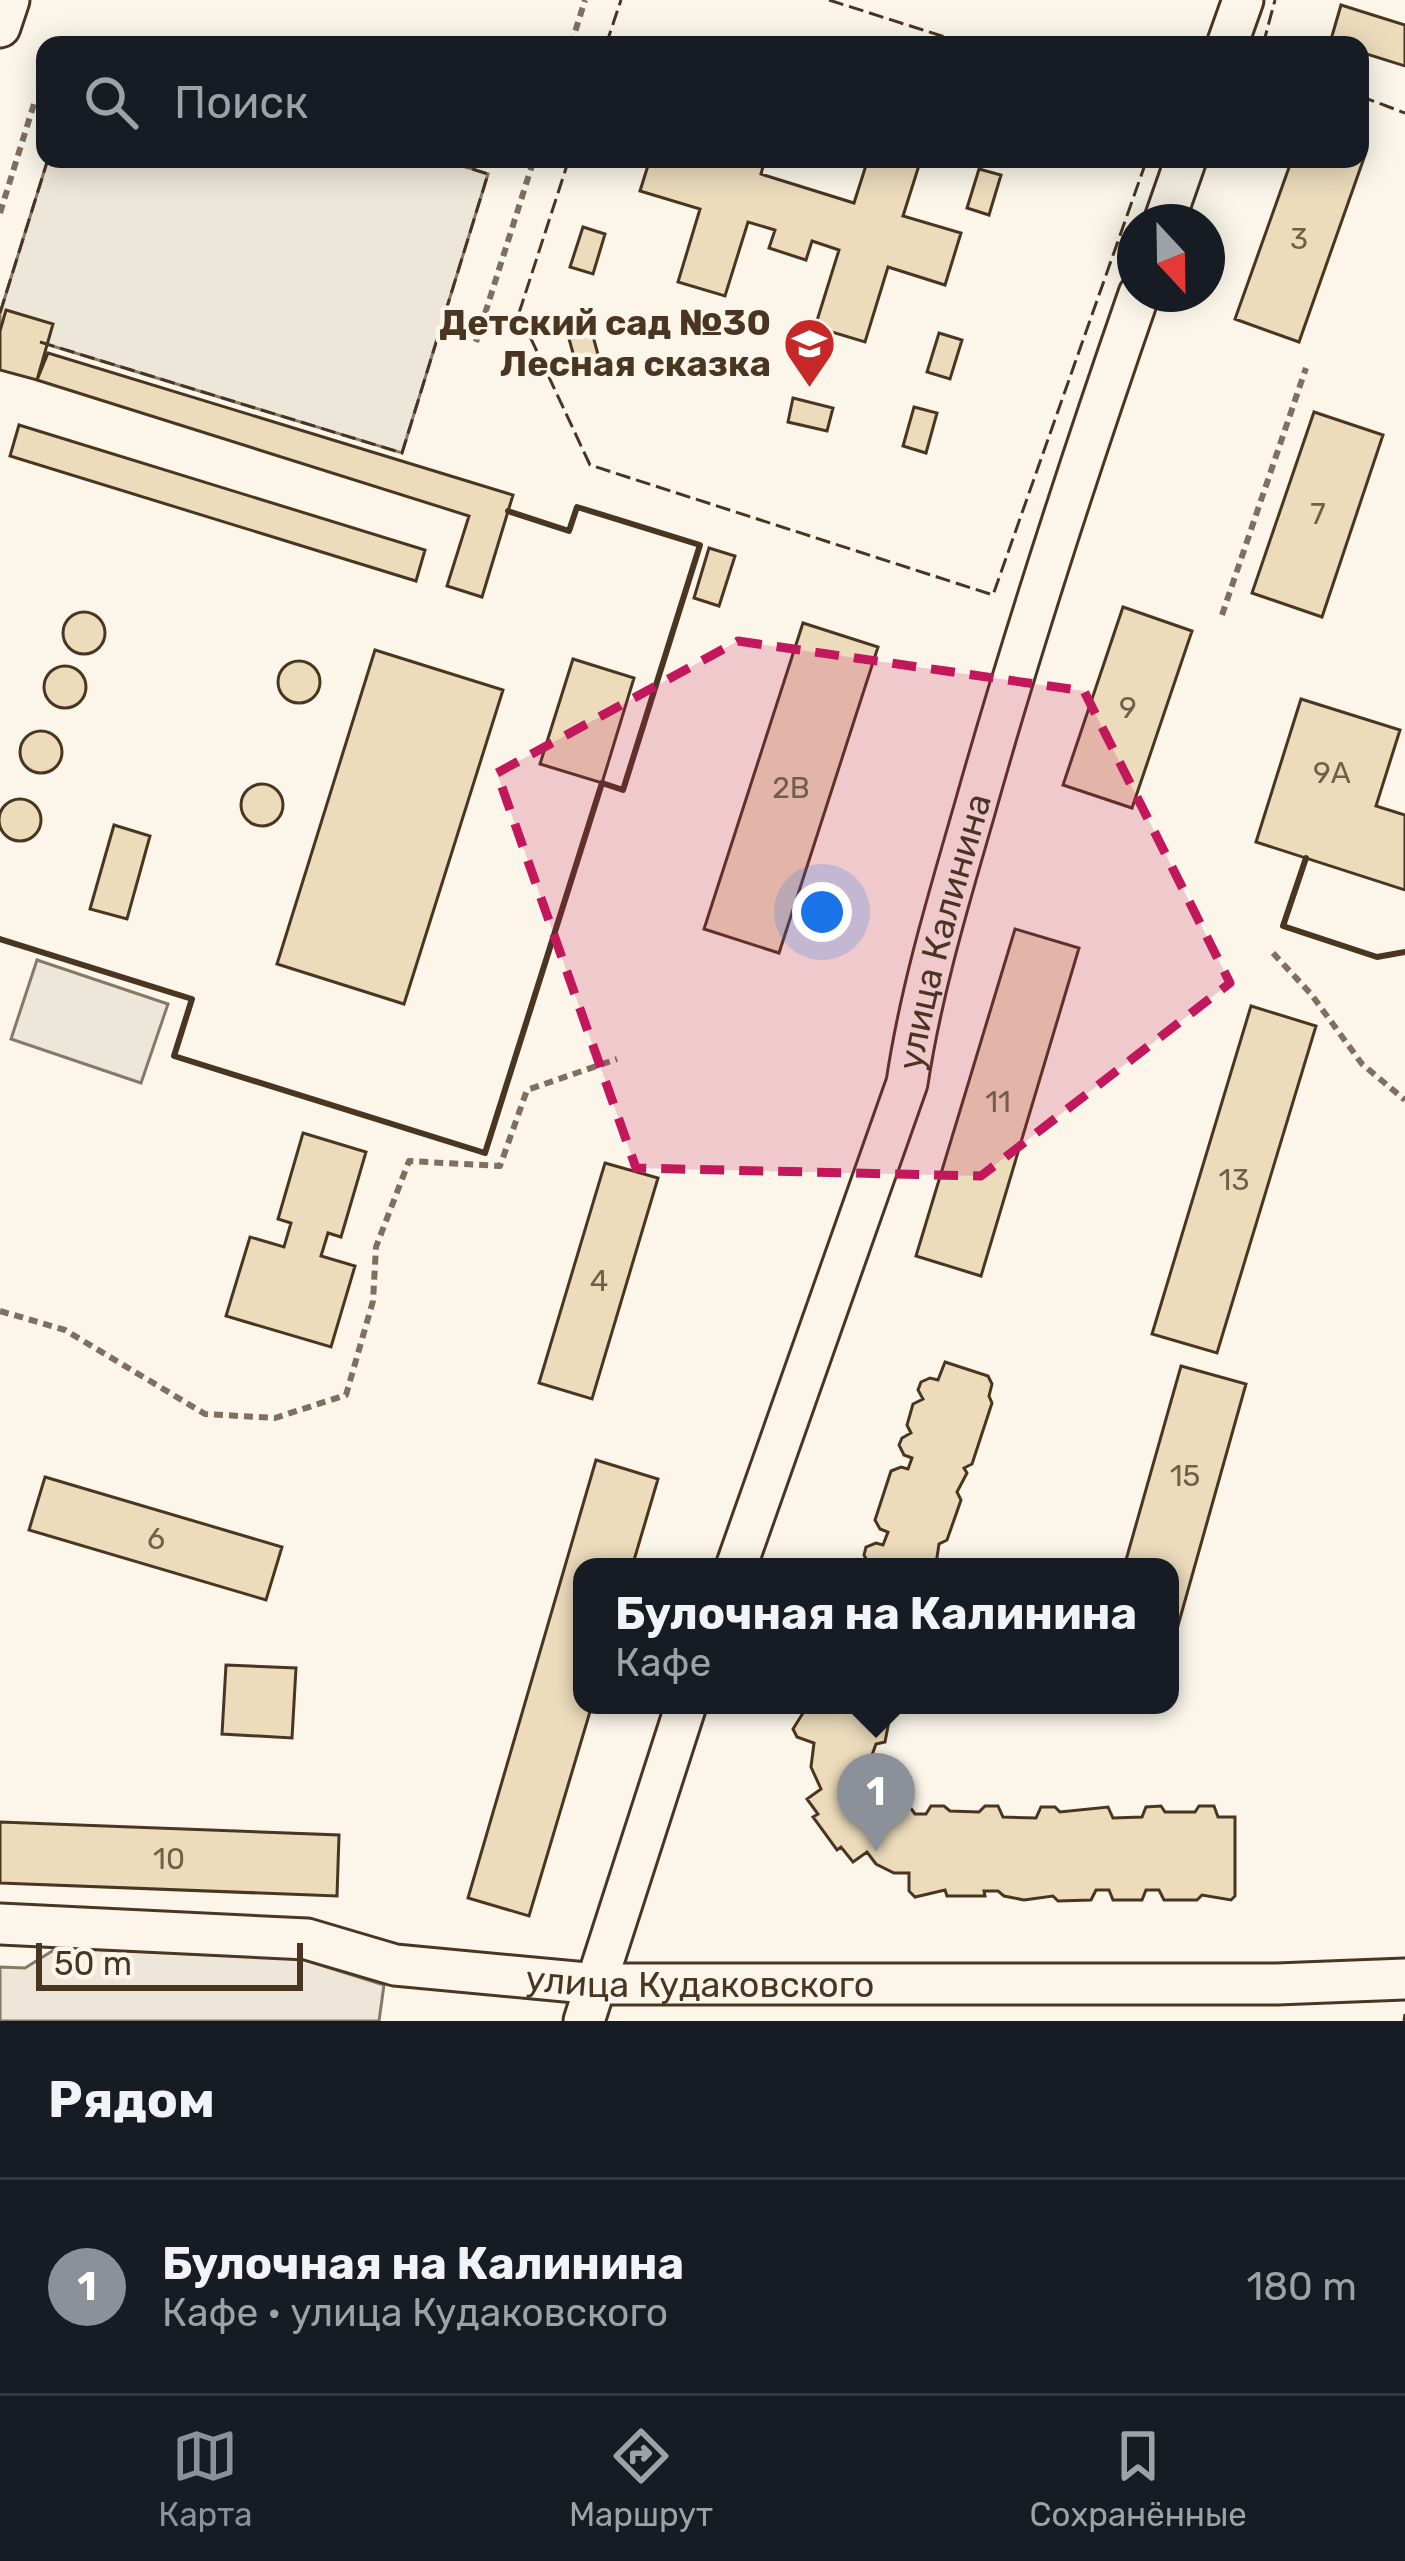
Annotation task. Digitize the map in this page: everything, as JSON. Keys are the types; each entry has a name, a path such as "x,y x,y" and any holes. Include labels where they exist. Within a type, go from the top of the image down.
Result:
{"street":[{"path":"0,27 8,0"},
{"path":"1230,36 1244,0"},
{"path":"1170,204 1183,168"},
{"name":"улица Калинина","path":"739,1558 907,1083 959,863 1025,628 1133,312"},
{"path":"591,2002 683,1714"},
{"name":"улица Кудаковского","path":"0,1924 307,1939 395,1965 591,2002 1405,1978"}],"path":[{"path":"574,36 585,0"},
{"path":"0,213 34,104"},
{"path":"476,342 531,168"},
{"path":"1222,615 1306,368"},
{"path":"1273,953 1311,994 1362,1064 1405,1100"},
{"path":"0,1311 65,1330 205,1414 275,1418 346,1395 373,1301 376,1247 409,1161 500,1166 527,1090 617,1059"}],"highlighted area":[{"path":"738,641 1084,691 1230,983 981,1176 636,1168 497,773"}],"shaded area":[{"path":"45,168 469,168 488,174 402,453 0,330 0,313"},
{"path":"37,960 168,1004 141,1083 11,1039"},
{"path":"57,1948 298,1958 384,1985 379,2021 0,2021 0,1967 25,1968"}],"building":[{"path":"1341,5 1405,25 1405,66 1369,55 1369,36 1332,36"},
{"path":"647,168 763,168 761,174 854,203 865,168 918,168 903,216 961,233 945,285 888,267 865,342 815,327 839,250 812,241 806,260 769,248 775,230 748,222 725,296 678,282 700,209 640,191"},
{"path":"1289,168 1360,168 1299,342 1235,319"},
{"path":"979,169 1001,175 989,215 967,208"},
{"path":"583,227 605,234 593,274 570,267"},
{"path":"6,310 53,324 37,380 0,370 0,331"},
{"path":"591,329 602,369 579,375 568,335"},
{"path":"939,333 962,340 950,379 927,372"},
{"path":"48,353 513,495 482,597 447,586 469,516 37,380"},
{"path":"793,398 833,408 827,431 788,422"},
{"path":"914,407 937,413 926,453 903,446"},
{"path":"1314,412 1383,435 1322,617 1252,593"},
{"path":"19,425 425,550 416,581 10,456"},
{"path":"709,548 735,556 719,606 694,598"},
{"path":"1123,607 1192,631 1132,808 1063,785"},
{"path":"84,612 99,618 105,633 99,648 84,654 69,648 63,633 69,618"},
{"path":"803,623 878,647 779,953 704,929"},
{"path":"375,650 503,690 404,1004 277,964"},
{"path":"573,659 634,678 602,783 540,764"},
{"path":"299,661 314,667 320,682 314,697 299,703 284,697 278,682 284,667"},
{"path":"65,666 80,672 86,687 80,702 65,708 50,702 44,687 50,672"},
{"path":"1301,699 1400,730 1376,806 1405,815 1405,890 1256,842"},
{"path":"41,731 56,737 62,752 56,767 41,773 26,767 20,752 26,737"},
{"path":"262,784 277,790 283,805 277,820 262,826 247,820 241,805 247,790"},
{"path":"20,799 35,805 41,820 35,835 20,841 5,835 -1,820 5,805"},
{"path":"114,825 150,836 127,919 90,909"},
{"path":"1015,929 1079,948 981,1276 916,1256"},
{"path":"1251,1006 1316,1026 1217,1353 1152,1334"},
{"path":"303,1133 366,1152 341,1237 328,1233 321,1256 355,1266 331,1347 226,1316 250,1237 284,1247 291,1223 278,1219"},
{"path":"605,1163 658,1178 592,1399 539,1383"},
{"path":"945,1362 988,1376 992,1384 992,1403 972,1464 964,1468 967,1473 957,1492 961,1500 947,1540 939,1544 937,1558 866,1558 866,1547 883,1545 888,1532 875,1520 891,1471 908,1469 912,1458 899,1445 911,1433 907,1425 913,1404 923,1399 918,1390 921,1382 938,1380"},
{"path":"1181,1366 1246,1384 1179,1622 1179,1558 1127,1558"},
{"path":"596,1460 658,1479 635,1558 573,1558 573,1714 589,1714 529,1916 468,1898"},
{"path":"45,1477 282,1547 266,1600 29,1530"},
{"path":"226,1665 296,1668 292,1738 222,1734"},
{"path":"802,1714 890,1714 885,1742 876,1744 872,1755 915,1814 926,1814 931,1806 979,1812 985,1806 998,1806 1003,1817 1036,1818 1041,1807 1060,1812 1108,1807 1113,1818 1142,1817 1146,1807 1195,1812 1199,1806 1214,1806 1218,1817 1235,1817 1235,1896 1231,1900 1202,1895 1197,1900 1164,1900 1159,1890 1146,1890 1142,1900 1113,1900 1109,1890 1096,1890 1091,1900 1058,1901 1053,1896 1024,1900 998,1891 984,1891 985,1896 947,1896 945,1890 915,1897 909,1891 909,1873 894,1873 876,1864 867,1852 853,1862 841,1847 837,1850 813,1817 818,1814 807,1799 821,1789 811,1767 814,1743 797,1737 793,1729"},
{"path":"0,1822 339,1835 337,1896 0,1883"}],"fence":[{"path":"609,36 621,0"},
{"path":"829,0 942,36"},
{"path":"1265,36 1275,0"},
{"path":"1369,99 1405,113"},
{"path":"0,313 45,168"},
{"path":"40,342 402,453 488,174 469,168"},
{"path":"566,168 519,313 590,465 993,595 1144,168"},
{"path":"1404,2021 1405,2014"}],"wall":[{"path":"0,939 192,999 174,1056 485,1153 602,783 623,790 700,545 577,507 569,531 508,511"},
{"path":"1306,858 1283,926 1377,957 1405,952"}],"place":[{"name":"Детский сад №30 Лесная сказка","path":"810,389"},
{"name":"Булочная на Калинина","path":"876,1852"}]}
